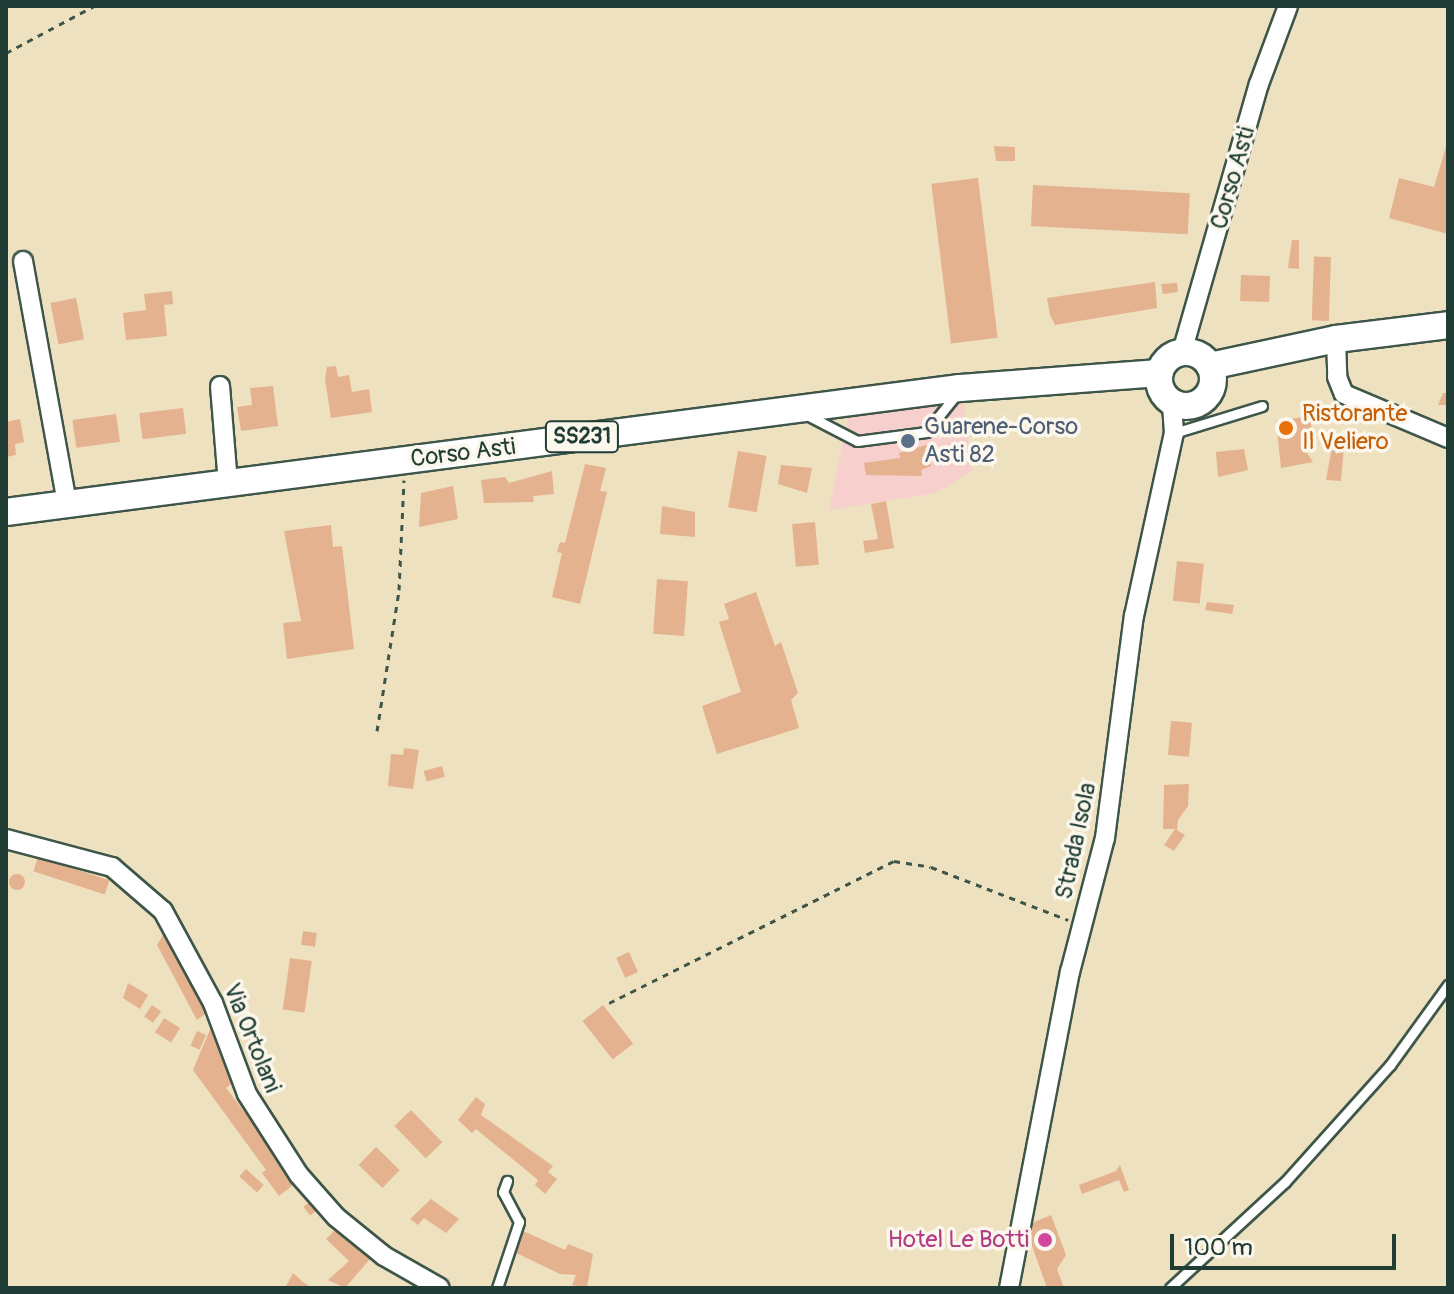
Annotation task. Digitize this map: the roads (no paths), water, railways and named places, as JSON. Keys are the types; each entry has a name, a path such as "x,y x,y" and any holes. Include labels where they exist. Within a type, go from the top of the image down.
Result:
{"main road":[{"path":"1210,366 1336,339 1448,325"},
{"path":"1182,352 1198,355 1210,366 1213,384 1204,399 1189,406 1172,403 1161,390 1159,373 1167,359 1182,352"},
{"name":"Corso Asti","path":"6,512 960,388 1159,373"}],"street":[{"name":"Corso Asti","path":"1182,352 1259,84 1288,6"},
{"path":"23,261 67,504"},
{"path":"1336,339 1337,377 1344,394 1442,438"},
{"path":"220,386 228,483"},
{"name":"Strada Isola","path":"1009,1288 1082,926 1105,838 1134,616 1174,433 1172,403"},
{"name":"Via Ortolani","path":"6,839 112,867 163,911 213,1003 247,1094 299,1175 336,1217 384,1256 440,1288"}],"lane":[{"path":"796,410 857,441 913,434 926,432 960,388"},
{"path":"1174,433 1262,406"},
{"path":"1170,1288 1285,1182 1390,1065 1448,985"},
{"path":"497,1288 519,1222 503,1192 507,1181"}],"place":[{"name":"Ristorante Il Veliero","path":"1286,428"},
{"name":"Guarene-Corso Asti 82","path":"908,441"},
{"name":"Hotel Le Botti","path":"1045,1240"}]}
